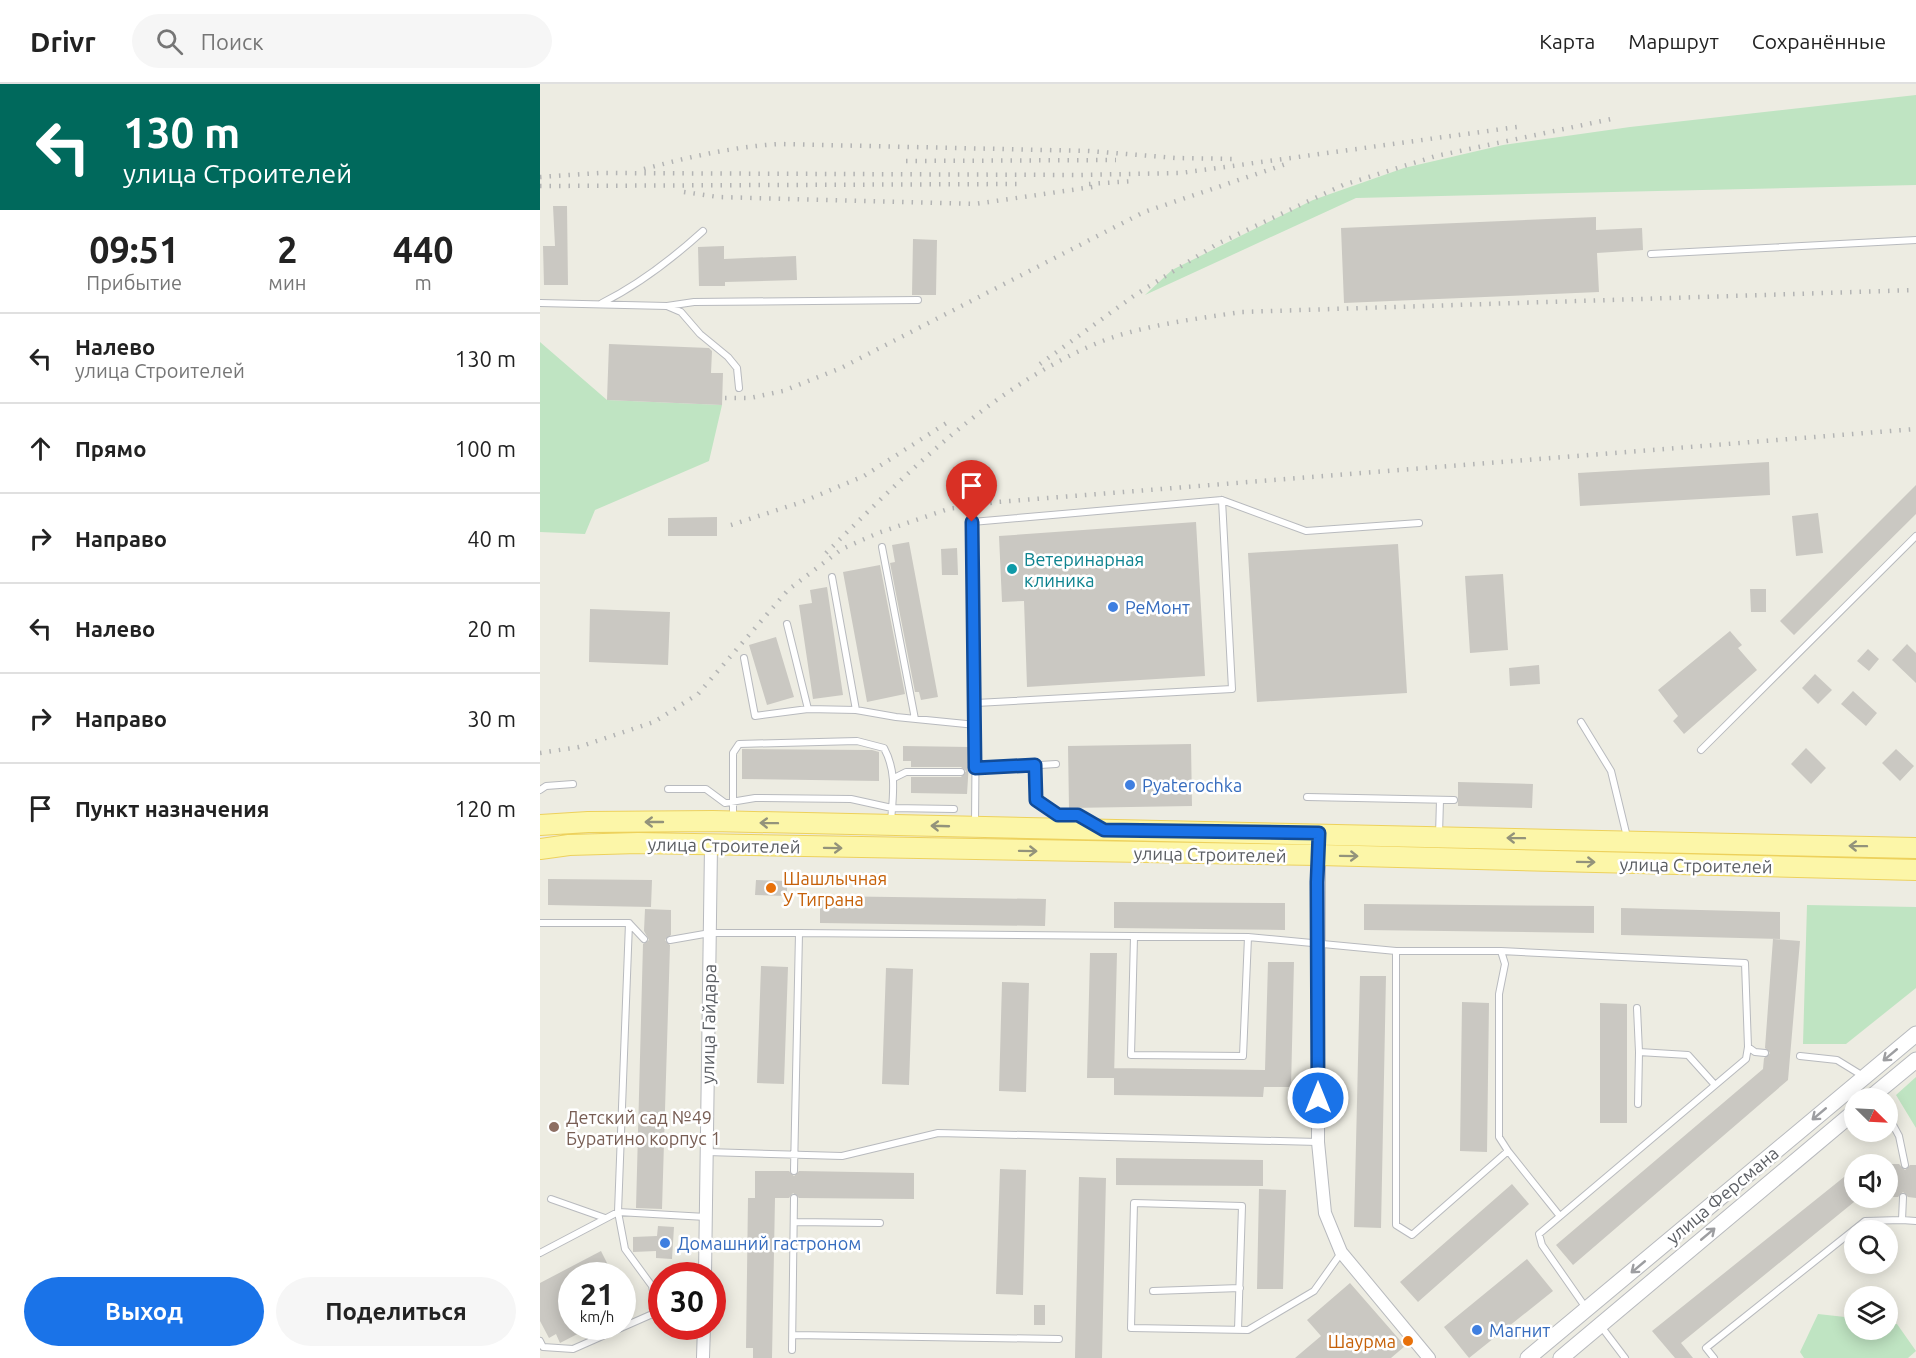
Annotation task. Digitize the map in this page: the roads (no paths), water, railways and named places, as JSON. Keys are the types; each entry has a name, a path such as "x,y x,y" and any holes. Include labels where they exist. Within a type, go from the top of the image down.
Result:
{"main road":[{"name":"улица Строителей","path":"540,825 588,822 733,822 891,816 975,828 1319,833 1916,848"},
{"path":"711,846 713,821"},
{"path":"975,828 975,850"},
{"path":"1319,833 1319,855"},
{"path":"1558,861 1559,839"},
{"path":"1633,841 1637,863"},
{"name":"улица Строителей","path":"540,849 569,845 638,843 1319,855 1916,870"}],"street":[{"name":"улица Гайдара","path":"705,1262 711,846"},
{"path":"1319,855 1318,1142 1325,1213 1341,1252 1430,1358"},
{"name":"улица Ферсмана","path":"1528,1358 1916,1034"},
{"path":"1884,1088 1916,1060"},
{"path":"1864,1077 1870,1088"},
{"name":"улица Ферсмана","path":"1561,1358 1844,1120"},
{"path":"1587,1309 1600,1325"},
{"path":"703,1358 704,1340"}],"lane":[{"path":"599,305 634,287 667,264 703,231"},
{"path":"1651,254 1916,240"},
{"path":"540,303 667,306 694,302 918,300"},
{"path":"667,306 681,312 700,334 728,357 737,368 739,388"},
{"path":"975,828 976,704 972,522 1222,500 1306,531 1419,523"},
{"path":"976,704 1232,689 1222,500"},
{"path":"1701,750 1916,536"},
{"path":"882,547 915,719"},
{"path":"832,577 856,710"},
{"path":"787,624 808,709"},
{"path":"744,658 755,716 808,709 856,710 976,725"},
{"path":"1581,722 1611,771 1633,841"},
{"path":"733,822 733,753 739,744 857,741 884,748 891,761 894,778 891,816"},
{"path":"975,768 1056,764"},
{"path":"1035,765 1036,800 1058,815 1078,815 1104,830"},
{"path":"894,778 906,772 961,772"},
{"path":"540,790 546,786 573,784"},
{"path":"668,789 706,789 725,803 733,800 851,799 891,816 954,809"},
{"path":"1307,797 1454,800"},
{"path":"1439,836 1440,800"},
{"path":"540,923 629,923 644,939"},
{"path":"540,1341 543,1347 573,1349 657,1312 652,1286 625,1249 618,1212 629,923"},
{"path":"670,940 710,933 1248,937 1396,951 1501,951 1745,963 1748,1047 1746,1059 1539,1234 1542,1245 1587,1309"},
{"path":"794,1171 800,933"},
{"path":"1134,937 1131,1055 1243,1056 1248,937"},
{"path":"1396,951 1396,1225 1412,1235 1508,1151"},
{"path":"1501,951 1505,964 1499,994 1499,1137 1559,1215"},
{"path":"1637,1008 1638,1104"},
{"path":"1748,1047 1755,1052 1764,1053"},
{"path":"1639,1052 1688,1055 1715,1085"},
{"path":"1800,1056 1837,1060 1864,1077"},
{"path":"706,1152 842,1156 938,1133 1318,1142"},
{"path":"1898,1134 1905,1164"},
{"path":"1902,1220 1903,1197"},
{"path":"792,1350 794,1198"},
{"path":"551,1199 605,1218"},
{"path":"1238,1330 1242,1206 1134,1203 1131,1328 1238,1330 1248,1330 1314,1291 1341,1252"},
{"path":"540,1252 618,1212 706,1217"},
{"path":"1714,1358 1706,1348 1865,1221 1916,1221"},
{"path":"794,1222 880,1223"},
{"path":"1154,1291 1240,1288"},
{"path":"1600,1325 1625,1358"},
{"path":"793,1335 1059,1339"}],"railway":[{"path":"1040,364 1135,295 1217,244 1343,185 1436,156 1616,118"},
{"path":"540,177 599,173 1077,175 1181,173 1517,127"},
{"path":"644,169 711,153 779,144 1089,151 1176,158 1235,159"},
{"path":"906,161 1116,160"},
{"path":"725,398 750,398 783,391 841,368 1144,212 1286,164"},
{"path":"1089,184 1134,181"},
{"path":"540,186 1017,184"},
{"path":"684,192 718,197 975,204 1099,186"},
{"path":"826,553 951,435 985,409 1020,384 1056,363 1095,344 1129,332 1241,312 1916,290"},
{"path":"731,525 802,502 864,476 948,422"},
{"path":"540,753 579,747 654,722 698,694 788,590 842,549 878,533 948,509 997,502 1916,429"}],"place":[{"name":"Ветеринарная клиника","path":"1012,569"},
{"name":"РеМонт","path":"1113,607"},
{"name":"Pyaterochka","path":"1130,785"},
{"name":"Шашлычная У Тиграна","path":"771,888"},
{"name":"Детский сад №49 Буратино корпус 1","path":"554,1127"},
{"name":"Домашний гастроном","path":"665,1243"},
{"name":"Магнит","path":"1477,1330"},
{"name":"Шаурма","path":"1408,1341"}]}
